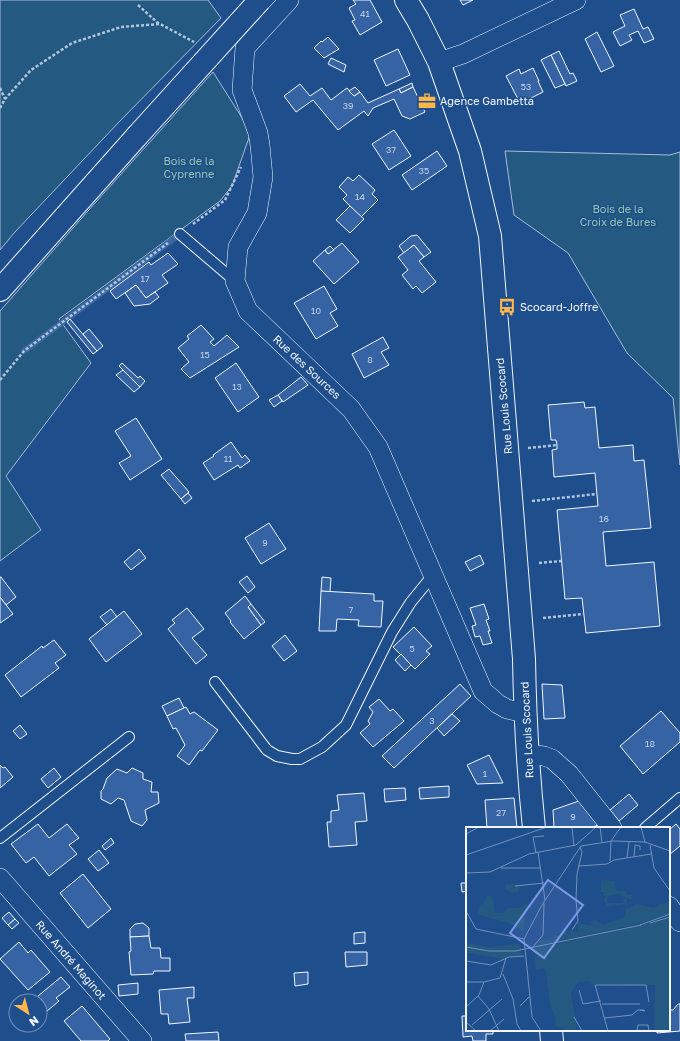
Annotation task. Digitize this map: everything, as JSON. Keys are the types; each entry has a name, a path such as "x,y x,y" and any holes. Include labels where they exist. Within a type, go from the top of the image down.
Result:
{"main road":[{"path":"0,290 260,0"},
{"name":"Rue Louis Scocard","path":"406,0 439,62 470,151 490,236 524,659 527,754 534,827"},
{"path":"551,1031 552,1041"}],"street":[{"name":"Rue des Sources","path":"289,0 244,48 242,90 258,133 263,177 257,213 238,247 235,281 248,311 351,409 378,447 483,691 498,704 507,709 525,712"},
{"path":"439,62 463,54 576,0"},
{"path":"527,754 544,756 552,759 569,774 611,827"},
{"name":"Rue André Maginot","path":"0,878 142,1041"},
{"path":"670,907 680,922"}],"lane":[{"path":"180,234 235,281"},
{"path":"215,682 267,750 277,756 300,759 322,747 346,725 392,632 411,602 433,575"},
{"path":"0,838 129,737"},
{"path":"646,827 680,798"}],"path":[{"path":"138,5 160,24 197,43"},
{"path":"0,108 5,99 31,70 72,43 120,27 160,24"},
{"path":"0,88 5,99"},
{"path":"0,380 24,351 225,200 242,166"},
{"path":"507,450 557,445"},
{"path":"512,503 597,494"},
{"path":"521,620 584,614"}],"green space":[{"path":"0,0 208,0 221,18 119,122 14,233 0,250"},
{"name":"Bois de la Cyprenne","path":"213,72 251,132 232,186 220,201 59,319 91,363 6,476 41,530 0,561 0,311"},
{"name":"Bois de la Croix de Bures","path":"505,151 670,155 680,152 680,465 673,398 627,353 568,253 514,215"}],"building":[{"path":"353,0 370,0 382,22 360,35 352,21 355,20 349,8 356,4"},
{"path":"460,0 473,0 463,5"},
{"path":"634,9 643,29 648,27 654,39 644,43 638,31 629,35 632,40 620,46 613,32 625,26 620,15"},
{"path":"597,32 614,66 601,72 585,39"},
{"path":"328,37 339,49 324,58 314,48"},
{"path":"398,49 410,75 386,86 374,60"},
{"path":"559,51 570,74 573,73 577,81 566,86 551,55"},
{"path":"551,55 565,84 555,88 541,60"},
{"path":"331,58 346,65 344,72 328,64"},
{"path":"533,68 543,92 523,102 521,97 518,99 506,76 519,69 521,74"},
{"path":"412,83 413,87 401,93 399,89"},
{"path":"300,84 310,96 322,88 331,100 347,88 354,96 360,92 368,103 399,89 401,93 413,87 425,112 410,119 402,116 394,99 373,108 368,116 364,111 338,130 313,100 296,112 284,96"},
{"path":"355,87 360,92 354,96 349,91"},
{"path":"394,130 411,156 389,170 372,144"},
{"path":"437,151 447,166 412,190 402,175"},
{"path":"359,175 375,190 372,194 378,200 361,217 343,199 347,195 339,187 348,177 353,181"},
{"path":"350,206 364,219 350,233 336,220"},
{"path":"417,235 431,252 424,257 414,245 404,253 399,246 411,236"},
{"path":"342,243 359,262 334,284 313,261 325,250 328,254"},
{"path":"414,245 424,257 419,261 436,282 422,293 416,286 413,289 402,275 408,270 398,257"},
{"path":"330,246 334,250 328,254 325,250"},
{"path":"168,253 178,264 162,275 168,283 146,298 136,285 116,299 110,291 149,262 151,265"},
{"path":"136,285 146,298 155,292 159,297 150,304 134,306 125,293"},
{"path":"324,286 337,309 330,313 338,326 316,339 294,303"},
{"path":"70,319 97,351 93,354 67,322"},
{"path":"201,325 214,339 210,342 214,346 227,335 239,347 190,378 181,369 189,362 178,348 189,339 187,336"},
{"path":"89,329 103,346 97,351 83,334"},
{"path":"383,337 389,348 381,352 389,365 364,378 352,354"},
{"path":"122,363 138,378 140,376 145,381 140,387 119,366"},
{"path":"236,363 259,397 238,412 215,378"},
{"path":"123,370 140,387 134,392 116,375"},
{"path":"301,377 308,385 283,402 278,395"},
{"path":"278,395 282,401 274,407 269,400"},
{"path":"584,402 585,408 595,407 599,448 633,445 634,461 644,460 651,528 603,532 606,566 654,562 660,626 586,633 582,598 565,599 557,510 598,506 595,473 554,477 552,450 557,449 557,445 556,440 551,440 548,405"},
{"path":"136,418 162,459 130,480 119,463 131,456 115,431"},
{"path":"231,442 242,458 245,455 250,461 240,468 238,465 214,480 203,463"},
{"path":"169,469 189,492 181,499 161,475"},
{"path":"188,493 192,498 185,504 181,499"},
{"path":"269,523 286,549 261,564 245,538"},
{"path":"139,549 146,558 131,570 124,562"},
{"path":"480,555 484,564 470,571 465,562"},
{"path":"247,576 255,587 248,593 239,582"},
{"path":"0,577 16,597 6,605 0,597"},
{"path":"322,577 331,578 330,592 321,591"},
{"path":"321,591 374,594 374,601 383,601 381,627 358,626 359,620 337,619 336,631 319,631"},
{"path":"245,596 251,604 248,607 261,625 244,639 230,622 231,621 225,613"},
{"path":"0,597 13,614 0,623"},
{"path":"251,604 265,622 261,625 248,607"},
{"path":"484,604 489,619 486,620 492,643 483,645 480,636 475,637 472,626 476,625 470,608"},
{"path":"187,608 204,629 192,638 207,655 196,664 168,629 175,623 172,620"},
{"path":"111,609 117,617 107,625 100,617"},
{"path":"124,611 142,634 106,662 89,639"},
{"path":"414,627 432,646 426,651 430,654 415,669 393,647"},
{"path":"285,635 297,651 284,661 272,646"},
{"path":"54,640 66,655 55,663 59,668 21,697 5,675 42,646 43,648"},
{"path":"401,654 411,665 405,671 395,660"},
{"path":"460,684 471,696 394,768 382,756"},
{"path":"542,684 562,685 565,718 544,719"},
{"path":"179,698 184,708 167,716 162,706"},
{"path":"379,699 390,711 393,709 404,721 373,747 360,733 370,724 368,721 373,712 369,707"},
{"path":"186,707 190,714 194,712 218,730 189,765 177,756 185,745 176,728 173,729 167,716"},
{"path":"661,711 680,733 680,742 643,774 620,746"},
{"path":"452,714 460,721 444,736 437,728"},
{"path":"20,725 27,734 20,739 13,731"},
{"path":"489,755 503,783 477,784 467,765"},
{"path":"0,765 3,768 5,767 13,777 0,788"},
{"path":"54,768 61,777 48,788 41,779"},
{"path":"132,768 143,773 143,779 152,782 151,792 158,792 159,803 145,810 147,820 142,826 131,821 124,800 118,798 111,804 101,799 101,791 107,778 117,769 127,773"},
{"path":"449,786 449,797 420,799 419,788"},
{"path":"405,788 406,800 385,802 384,789"},
{"path":"364,793 367,821 355,822 357,845 329,847 327,822 331,822 331,811 339,810 337,795"},
{"path":"629,794 638,805 619,821 610,810"},
{"path":"514,798 517,827 487,827 485,800"},
{"path":"579,801 598,825 593,827 554,827 553,810"},
{"path":"38,824 49,838 67,824 79,838 69,845 77,854 49,876 34,857 26,863 11,844"},
{"path":"676,824 680,829 680,846 670,854 670,829"},
{"path":"111,838 114,843 105,850 102,846"},
{"path":"99,850 109,863 98,871 88,859"},
{"path":"83,874 111,909 88,928 60,893"},
{"path":"461,883 466,883 466,891 462,892"},
{"path":"9,912 15,919 8,925 2,918"},
{"path":"15,919 19,923 12,929 8,925"},
{"path":"143,923 149,928 149,936 130,937 130,929 135,924"},
{"path":"365,932 365,943 354,944 354,933"},
{"path":"149,936 151,948 160,948 161,958 170,958 170,971 154,971 153,974 131,975 129,952 131,951 130,937"},
{"path":"19,942 28,953 31,950 50,972 28,990 0,959"},
{"path":"345,952 367,952 367,965 346,967"},
{"path":"308,972 308,984 295,986 294,973"},
{"path":"61,977 70,987 56,998 59,1001 48,1010 48,993 42,993"},
{"path":"138,983 138,994 119,996 118,985"},
{"path":"194,987 194,998 187,998 190,1022 169,1024 168,1014 161,1014 159,990"},
{"path":"678,1004 680,1004 680,1031 657,1033 657,1031 670,1031 670,1010 673,1010"},
{"path":"82,1006 110,1039 108,1041 81,1041 64,1021"},
{"path":"462,1016 466,1016 466,1031 493,1031 493,1034 486,1034 486,1041 473,1041 472,1036 463,1037"},
{"path":"218,1032 219,1041 186,1041 185,1034"}],"waterway":[{"path":"24,351 180,234"}],"place":[{"name":"Agence Gambetta","path":"427,101"},
{"name":"Scocard-Joffre","path":"507,307"}]}
